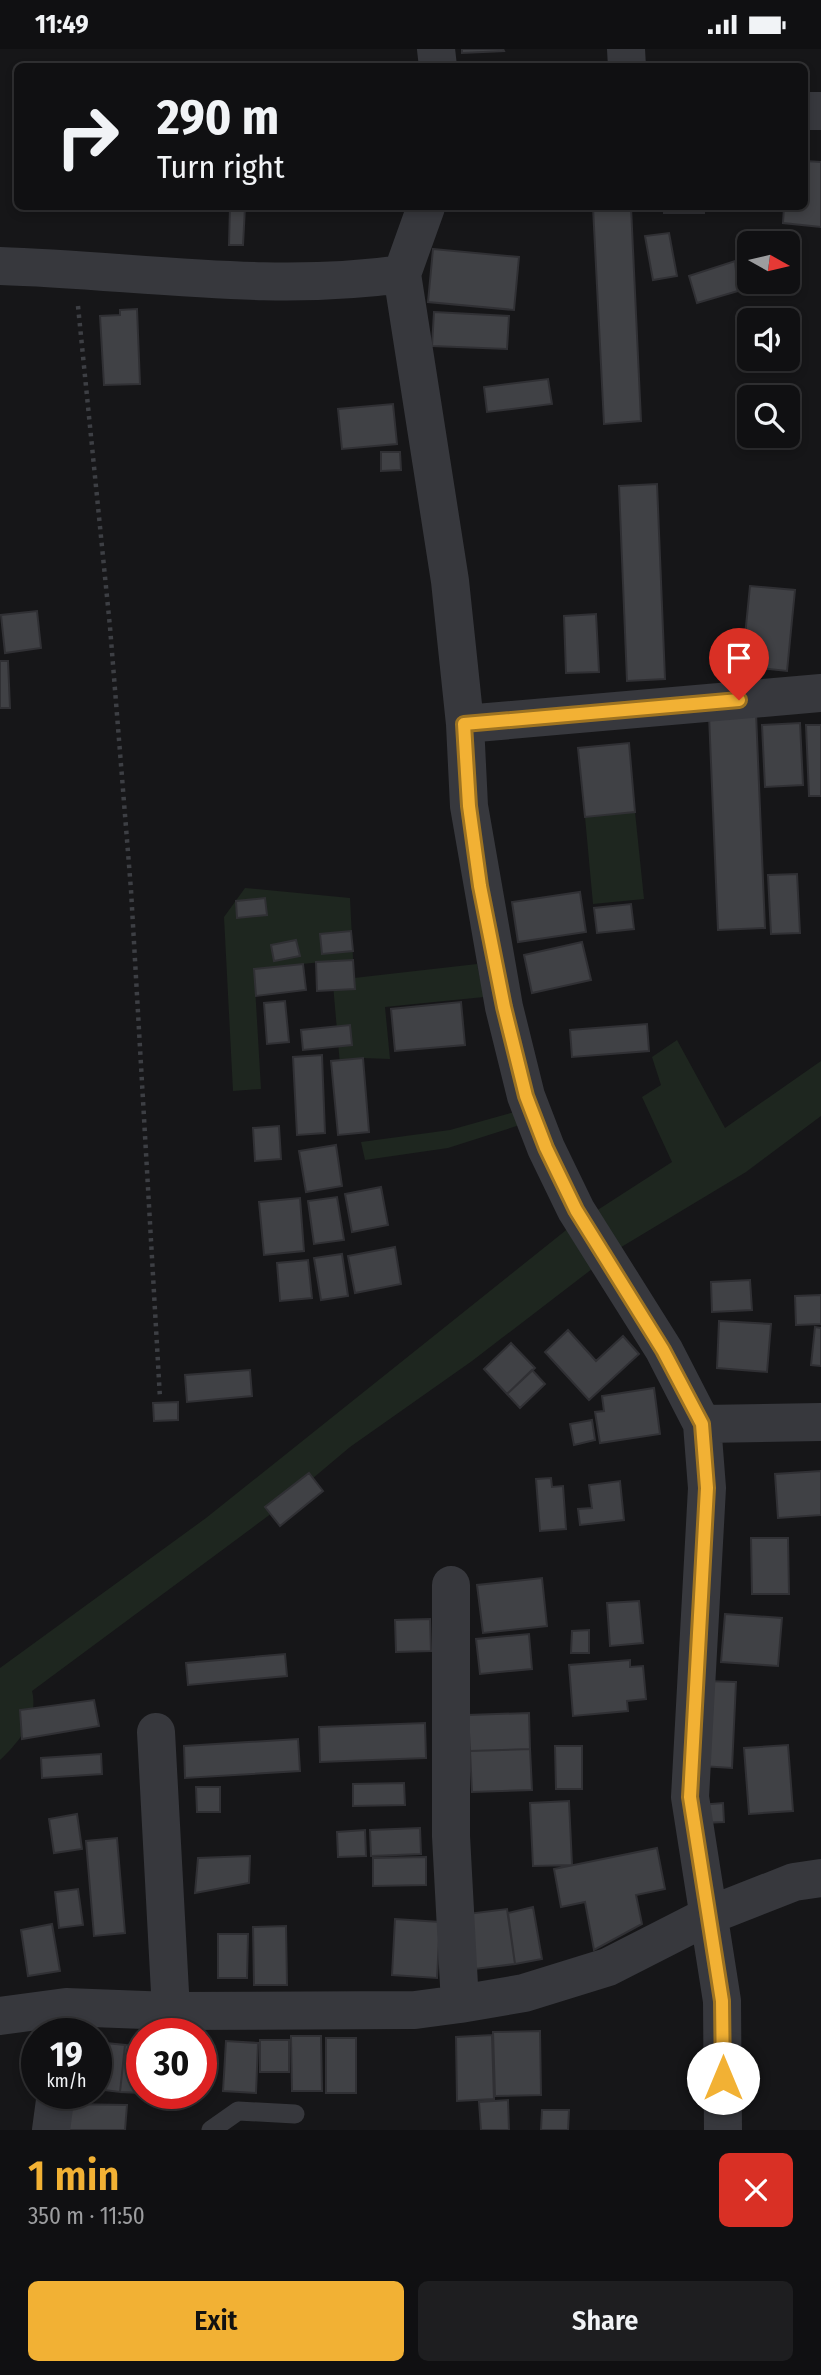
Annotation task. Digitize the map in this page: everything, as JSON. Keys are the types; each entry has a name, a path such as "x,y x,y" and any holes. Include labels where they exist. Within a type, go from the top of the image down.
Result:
{"street":[{"path":"425,210 402,274 450,581 469,806 480,886 504,1007 526,1096 546,1148 576,1210 663,1350 702,1424 707,1488 690,1797 722,2001 723,2130"},
{"path":"0,266 229,279 354,281 402,274"},
{"path":"464,724 821,693"},
{"path":"702,1424 821,1422"},
{"path":"451,1585 451,1836 460,2004"},
{"path":"156,1733 172,2011"},
{"path":"89,2018 172,2011 415,2010 524,1993 608,1967 710,1915 794,1882 821,1878"},
{"path":"0,2015 39,2018"},
{"path":"51,2130 54,2109"}],"lane":[{"path":"211,2130 238,2111 295,2114"}],"path":[{"path":"75,270 110,627 130,876 160,1398"}],"shaded area":[{"path":"635,812 644,899 593,904 585,817"},
{"path":"245,888 350,898 354,978 477,964 484,997 385,1007 390,1059 363,1058 340,1065 331,961 254,969 261,1089 233,1091 224,917"},
{"path":"677,1040 725,1128 821,1061 821,1116 746,1172 618,1249 596,1211 672,1162 642,1097 661,1085 652,1057"},
{"path":"518,1111 523,1124 448,1148 365,1160 361,1142 450,1130"},
{"path":"570,1227 592,1269 472,1361 350,1447 268,1516 32,1691 33,1711 26,1729 0,1760 0,1668 206,1518"}],"building":[{"path":"462,49 503,49 504,51 462,53"},
{"path":"808,161 821,162 821,227 783,223 784,210 808,210"},
{"path":"230,210 245,210 243,245 229,245"},
{"path":"593,210 631,210 641,421 604,424"},
{"path":"664,210 704,210 704,213 664,213"},
{"path":"669,233 677,276 653,280 645,236"},
{"path":"433,249 519,257 514,310 428,302"},
{"path":"735,261 737,291 697,303 689,276"},
{"path":"137,309 140,384 104,385 100,316 120,315 120,310"},
{"path":"434,312 509,316 507,349 432,346"},
{"path":"548,379 552,404 487,412 484,387"},
{"path":"393,404 397,444 342,449 338,409"},
{"path":"381,452 400,452 401,470 381,471"},
{"path":"657,484 665,679 627,681 619,486"},
{"path":"750,586 795,590 787,671 742,666"},
{"path":"37,611 41,648 5,653 1,615"},
{"path":"596,614 599,672 566,673 564,616"},
{"path":"0,661 8,661 10,708 0,708"},
{"path":"756,713 765,928 718,930 709,715"},
{"path":"800,723 803,785 765,787 762,725"},
{"path":"806,725 821,725 821,796 809,796"},
{"path":"629,743 635,812 585,817 578,748"},
{"path":"797,874 800,933 771,934 768,875"},
{"path":"580,892 586,932 518,942 512,902"},
{"path":"265,898 267,915 237,918 236,901"},
{"path":"631,904 634,929 597,933 594,908"},
{"path":"351,931 353,951 322,954 320,934"},
{"path":"296,940 300,956 274,961 271,945"},
{"path":"582,942 591,980 532,993 524,955"},
{"path":"353,960 355,989 317,991 316,962"},
{"path":"303,964 306,990 256,996 254,969"},
{"path":"285,1001 289,1042 267,1044 264,1003"},
{"path":"461,1002 465,1045 395,1051 391,1009"},
{"path":"647,1024 649,1051 572,1057 570,1030"},
{"path":"350,1025 352,1045 303,1050 301,1030"},
{"path":"322,1055 325,1133 297,1135 293,1057"},
{"path":"363,1058 369,1132 338,1135 331,1061"},
{"path":"279,1126 281,1159 255,1161 253,1128"},
{"path":"336,1145 342,1186 306,1192 299,1151"},
{"path":"381,1187 388,1225 352,1232 345,1194"},
{"path":"337,1197 344,1240 314,1244 308,1201"},
{"path":"300,1198 304,1251 264,1255 259,1202"},
{"path":"395,1247 401,1284 355,1293 348,1256"},
{"path":"342,1254 348,1296 321,1300 314,1258"},
{"path":"308,1260 312,1298 280,1301 277,1263"},
{"path":"750,1280 752,1310 712,1312 711,1282"},
{"path":"821,1295 821,1324 796,1325 795,1296"},
{"path":"719,1321 771,1324 767,1372 717,1368"},
{"path":"815,1327 821,1328 821,1366 811,1365"},
{"path":"568,1330 596,1361 623,1336 639,1354 589,1400 545,1352"},
{"path":"511,1343 535,1368 507,1394 484,1369"},
{"path":"250,1370 252,1396 187,1402 185,1375"},
{"path":"532,1370 545,1384 520,1408 507,1394"},
{"path":"654,1388 660,1434 600,1443 595,1412 604,1411 602,1396"},
{"path":"178,1402 178,1420 154,1421 153,1403"},
{"path":"592,1420 595,1440 574,1445 570,1424"},
{"path":"821,1471 821,1515 778,1518 775,1474"},
{"path":"309,1473 323,1491 280,1526 265,1507"},
{"path":"551,1478 552,1487 563,1486 566,1529 540,1531 536,1479"},
{"path":"620,1481 624,1520 580,1525 578,1509 592,1508 589,1485"},
{"path":"751,1538 788,1538 789,1594 752,1594"},
{"path":"542,1578 547,1626 483,1633 477,1585"},
{"path":"639,1601 643,1643 610,1646 607,1603"},
{"path":"725,1614 782,1618 778,1666 721,1662"},
{"path":"430,1619 431,1651 396,1652 395,1620"},
{"path":"589,1630 589,1653 571,1653 572,1631"},
{"path":"529,1634 532,1669 480,1674 476,1639"},
{"path":"285,1654 287,1676 188,1685 186,1663"},
{"path":"630,1660 630,1667 643,1666 646,1699 627,1701 628,1711 573,1716 569,1665"},
{"path":"705,1681 736,1682 732,1768 701,1766"},
{"path":"94,1700 99,1726 22,1739 20,1710"},
{"path":"529,1713 530,1749 470,1751 468,1715"},
{"path":"425,1723 426,1758 320,1762 319,1727"},
{"path":"298,1739 300,1771 185,1778 184,1746"},
{"path":"788,1745 793,1811 749,1814 744,1748"},
{"path":"555,1746 582,1746 582,1789 556,1789"},
{"path":"530,1749 532,1790 472,1792 470,1751"},
{"path":"101,1754 102,1774 42,1778 41,1758"},
{"path":"404,1783 405,1805 353,1806 353,1784"},
{"path":"196,1787 220,1787 220,1812 197,1812"},
{"path":"569,1801 572,1865 533,1866 530,1803"},
{"path":"723,1803 724,1822 702,1823 700,1805"},
{"path":"77,1814 82,1849 54,1853 49,1819"},
{"path":"420,1828 421,1854 371,1856 370,1830"},
{"path":"365,1830 366,1856 338,1857 337,1832"},
{"path":"117,1838 125,1933 94,1936 86,1841"},
{"path":"657,1848 665,1889 636,1895 642,1924 594,1950 585,1902 561,1907 554,1869"},
{"path":"250,1856 249,1883 195,1893 198,1858"},
{"path":"426,1857 426,1885 373,1886 373,1858"},
{"path":"78,1889 83,1925 59,1928 55,1892"},
{"path":"533,1907 542,1959 515,1964 508,1913"},
{"path":"507,1909 515,1964 475,1969 467,1914"},
{"path":"395,1919 440,1922 437,1978 392,1975"},
{"path":"52,1924 60,1971 28,1976 21,1930"},
{"path":"286,1926 287,1985 254,1985 253,1927"},
{"path":"218,1934 248,1934 247,1978 218,1978"},
{"path":"540,2031 541,2095 495,2096 493,2032"},
{"path":"492,2035 494,2099 457,2101 456,2037"},
{"path":"291,2036 321,2036 322,2091 292,2091"},
{"path":"326,2038 356,2038 356,2093 326,2093"},
{"path":"260,2040 289,2040 289,2072 260,2072"},
{"path":"226,2041 258,2043 256,2093 223,2091"},
{"path":"112,2044 125,2045 120,2092 112,2091"},
{"path":"125,2045 126,2045 126,2092 120,2092"},
{"path":"508,2100 509,2130 481,2130 479,2102"},
{"path":"112,2105 126,2105 125,2130 67,2130 65,2109 112,2109"},
{"path":"542,2110 569,2110 568,2130 541,2130"}],"route":[{"path":"723,2078 722,2001 690,1797 699,1686 707,1488 702,1424 663,1350 576,1210 546,1148 526,1096 504,1007 480,886 469,806 464,724 739,700"}]}
